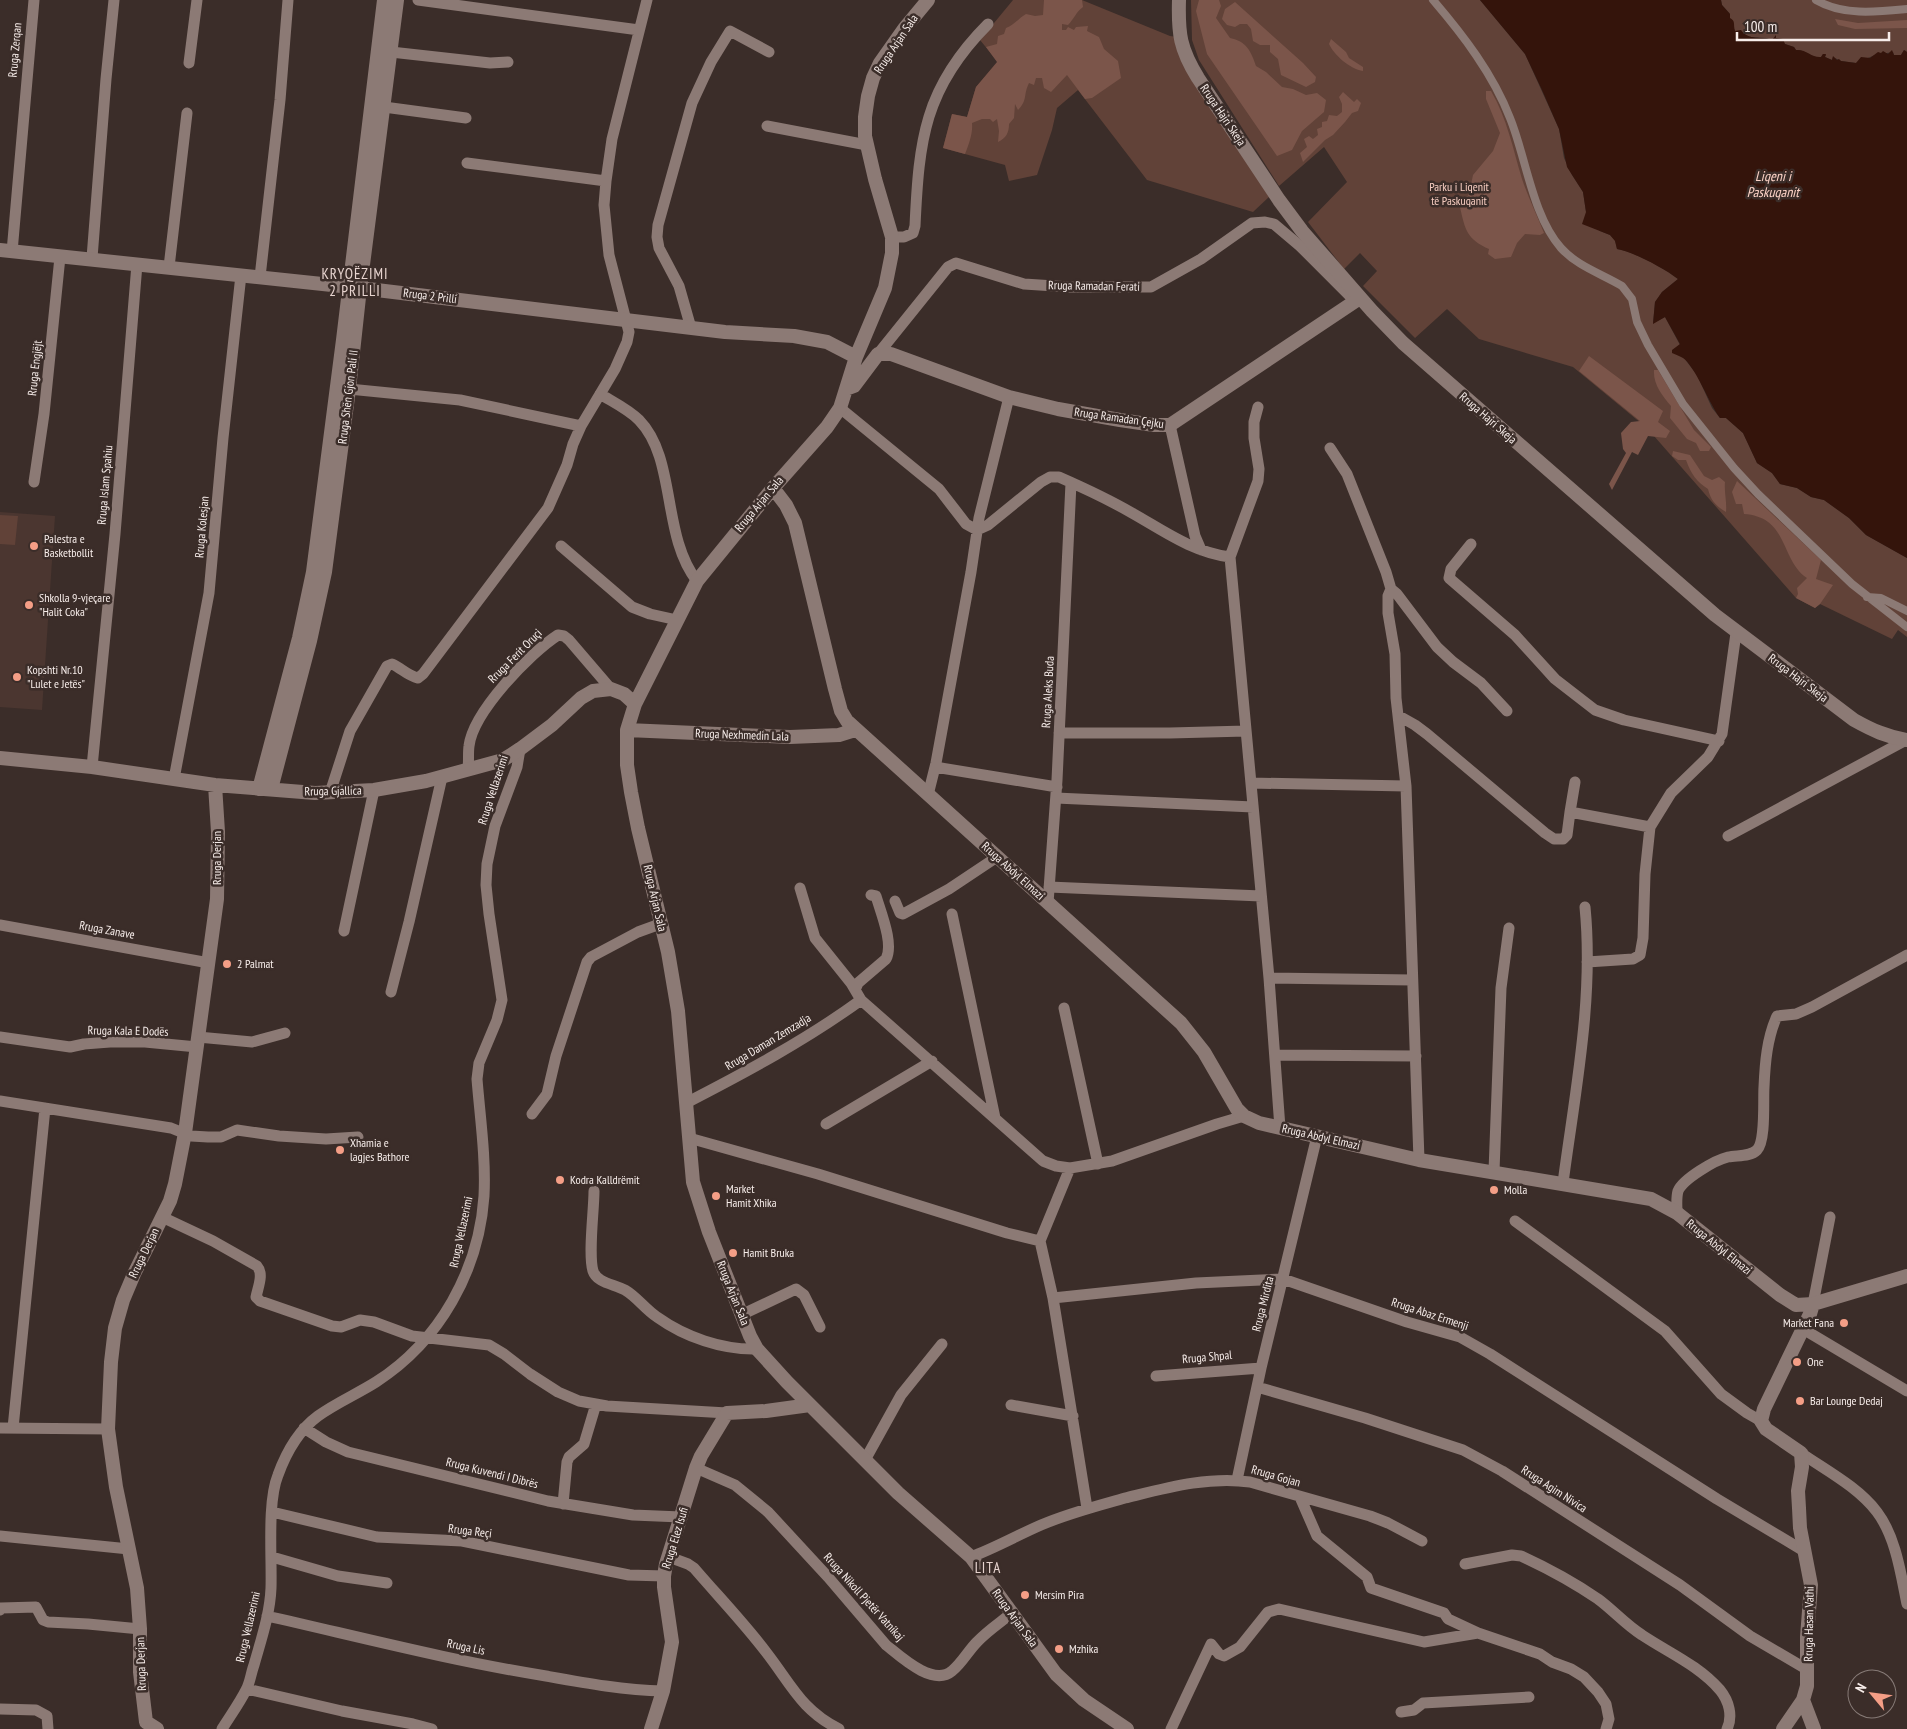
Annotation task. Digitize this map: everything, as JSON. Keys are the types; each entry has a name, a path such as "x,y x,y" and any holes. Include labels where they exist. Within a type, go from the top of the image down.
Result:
{"street":[{"name":"Rruga Zerqan","path":"6,251 22,147 24,99 34,0"},
{"path":"92,258 114,0"},
{"path":"189,63 197,0"},
{"path":"260,277 280,100 288,0"},
{"name":"Rruga Shën Gjon Pali II","path":"265,789 319,604 334,505 349,389 355,288 384,0"},
{"name":"Rruga Shën Gjon Pali II","path":"265,789 310,589 384,107 397,0"},
{"path":"418,0 639,30"},
{"path":"330,793 350,731 387,666 392,664 413,677 418,678 423,674 548,508 568,465 573,444 581,426 615,369 625,348 628,332 626,319 614,280 609,255 605,212 606,181 622,97 647,0"},
{"name":"Rruga Arjan Sala","path":"928,0 891,48 874,78 865,117 867,145 892,237 892,253 885,288 856,357 840,408 827,427 773,488 697,581 635,704 627,730 627,765 638,828 668,952 678,1011 693,1182 700,1209 741,1315 757,1349 810,1405 911,1505 971,1557 1056,1674 1069,1688 1127,1729"},
{"name":"Rruga Hajri Skeja","path":"1179,0 1181,43 1186,59 1279,200 1357,299 1403,343 1736,633 1854,720 1888,737 1907,740"},
{"path":"1433,0 1462,35 1499,93 1516,134 1532,190 1553,238 1574,260 1622,286 1628,292 1632,299 1637,322 1648,345 1691,415 1747,482 1867,597 1907,627"},
{"path":"1816,0 1834,8 1848,11 1879,12 1907,9"},
{"path":"892,237 904,237 913,233 918,170 922,144 933,102 941,85 962,52 988,24"},
{"path":"691,328 680,286 659,248 656,237 662,204 692,103 711,62 730,31 769,52"},
{"path":"391,52 490,64 508,62"},
{"path":"384,107 466,118"},
{"path":"168,267 187,113"},
{"path":"767,126 867,145"},
{"path":"467,163 606,181"},
{"name":"Rruga Ramadan Ferati","path":"846,389 854,386 948,267 956,263 1024,284 1070,287 1151,287 1202,259 1252,223 1265,222 1274,224 1285,233 1357,299"},
{"name":"Rruga 2 Prilli","path":"6,251 60,257 92,258 691,328 814,338 827,342 856,357"},
{"name":"Rruga Engjëjt","path":"34,482 44,414 60,257"},
{"name":"Rruga Islam Spahiu","path":"92,767 115,534 137,264"},
{"name":"Rruga Kolesjan","path":"174,779 209,592 241,275"},
{"name":"Rruga Ramadan Çejku","path":"878,354 891,354 1009,397 1058,409 1154,425 1170,425 1357,299"},
{"path":"349,389 460,400 581,426"},
{"path":"600,394 638,419 646,428 653,441 664,473 673,526 678,543 689,571 697,581"},
{"path":"928,795 935,768 987,480 1009,397"},
{"path":"1258,407 1254,422 1254,438 1259,469 1258,481 1230,557 1269,978 1280,1128"},
{"path":"840,408 938,490 966,524 977,530"},
{"path":"1170,425 1201,550"},
{"path":"1330,448 1347,474 1391,588 1398,594 1437,647 1453,662 1482,683 1507,710"},
{"path":"977,530 988,525 1041,482 1050,477 1059,477 1127,510 1190,547 1230,557"},
{"name":"Rruga Aleks Buda","path":"1048,903 1056,792 1071,482"},
{"name":"Rruga Abdyl Elmazi","path":"773,488 786,505 795,523 841,711 847,721 1181,1022 1204,1052 1237,1109 1244,1116 1259,1123 1419,1160 1651,1199 1677,1213 1796,1305 1813,1304 1907,1276"},
{"path":"1471,544 1451,569 1449,578 1515,635 1530,649 1546,671 1584,703 1595,710 1624,720 1719,742"},
{"path":"561,546 632,607 650,614 677,620"},
{"path":"1391,588 1388,596 1388,613 1395,654 1396,698 1406,786 1419,1160"},
{"path":"1867,597 1882,598 1907,611"},
{"path":"1587,962 1633,959 1640,955 1643,938 1645,874 1650,827 1671,793 1708,757 1719,742 1725,720 1736,633"},
{"name":"Rruga Ferit Oruçi","path":"468,769 469,745 472,735 495,696 512,675 551,639 558,635 564,636 569,640 611,689"},
{"path":"611,689 624,694 635,704"},
{"name":"Rruga Gjallica","path":"0,758 92,767 215,785 330,793 374,790 442,777 502,760 552,726 581,698 593,691 611,689"},
{"path":"1399,716 1427,734 1529,821 1554,839 1564,839 1567,835 1575,782"},
{"name":"Rruga Nexhmedin Lala","path":"627,730 790,737 839,735 855,730"},
{"path":"1059,733 1246,731"},
{"path":"1728,836 1907,740"},
{"name":"Rruga Vellazerimi","path":"222,1729 247,1689 267,1616 271,1590 272,1512 277,1476 293,1444 304,1428 318,1416 371,1385 398,1366 426,1338 460,1289 468,1272 481,1216 484,1171 477,1079 479,1063 497,1020 502,1000 489,914 486,884 487,864 495,826 517,767 520,749"},
{"path":"935,768 1056,792 1253,807"},
{"path":"391,992 442,777"},
{"path":"1251,783 1406,786"},
{"name":"Rruga Derjan","path":"149,1727 140,1672 140,1629 137,1588 116,1487 108,1429 111,1362 114,1328 123,1300 162,1217 175,1184 185,1133 217,899 218,832 215,785"},
{"path":"344,932 374,790"},
{"path":"1570,812 1650,827"},
{"path":"895,901 900,913 903,914 949,889 997,857"},
{"path":"1049,887 1261,896"},
{"path":"800,888 815,938 858,995 1043,1161 1056,1166 1070,1168 1098,1164 1149,1150 1190,1133 1244,1116"},
{"name":"Rruga Daman Zemzadja","path":"686,1104 761,1065 840,1015 858,995 858,983 886,959 889,954 886,929 876,896 871,895"},
{"path":"1563,1183 1584,1015 1587,962 1584,907"},
{"path":"952,914 995,1118"},
{"path":"532,1114 547,1094 556,1056 587,962 638,932 660,924"},
{"name":"Rruga Zanave","path":"0,925 208,963"},
{"path":"1494,1172 1501,988 1509,928"},
{"path":"1677,1213 1678,1190 1684,1182 1726,1157 1751,1154 1761,1144 1769,1036 1777,1016 1796,1014 1812,1007 1907,955"},
{"path":"1269,978 1412,980"},
{"path":"1064,1008 1098,1164"},
{"name":"Rruga Kala E Dodës","path":"0,1037 70,1047 110,1042 252,1042 285,1033"},
{"path":"1275,1055 1416,1056"},
{"path":"826,1124 932,1061"},
{"path":"0,1101 171,1128 191,1136 221,1137 237,1130 307,1138 358,1137"},
{"path":"14,1428 45,1108"},
{"name":"Rruga Mirdita","path":"1237,1480 1261,1368 1317,1136"},
{"path":"689,1138 818,1174 1007,1233 1040,1241"},
{"path":"1070,1168 1040,1241 1053,1298 1087,1508"},
{"path":"594,1191 592,1263 596,1276 626,1291 658,1318 679,1330 725,1347 742,1350 757,1349"},
{"path":"1761,1420 1813,1304 1830,1216"},
{"path":"162,1217 213,1241 257,1266 261,1276 256,1297 260,1302 332,1326 341,1327 360,1320 374,1322 412,1336 489,1345 558,1392 578,1400 596,1404 726,1413 766,1411 810,1405"},
{"path":"1515,1221 1665,1331 1721,1394 1747,1413 1761,1420 1766,1428 1851,1487 1878,1513 1904,1566 1907,1604"},
{"name":"Rruga Abaz Ermenji","path":"1053,1298 1196,1283 1283,1279 1407,1322 1460,1337 1498,1358 1717,1499 1804,1551"},
{"path":"741,1315 796,1290 804,1295 820,1327"},
{"path":"1803,1329 1907,1390"},
{"path":"865,1460 901,1395 942,1344"},
{"name":"Rruga Shpal","path":"1156,1376 1261,1368"},
{"name":"Rruga Agim Nivica","path":"1257,1387 1365,1418 1463,1450 1502,1472 1680,1585 1750,1636 1808,1670"},
{"path":"563,1504 567,1462 569,1457 584,1444 596,1404"},
{"path":"1010,1405 1073,1416"},
{"name":"Rruga Elez Isufi","path":"651,1729 662,1691 672,1642 665,1600 664,1576 696,1468 726,1413"},
{"path":"0,1428 108,1429"},
{"name":"Rruga Kuvendi I Dibrës","path":"304,1428 326,1442 348,1452 510,1492 563,1504 633,1515 681,1517"},
{"name":"Rruga Hasan Vathi","path":"1783,1729 1803,1700 1807,1686 1810,1585 1799,1508 1798,1491 1802,1467 1801,1453"},
{"name":"Rruga Nikoll Pjetër Vatnikaj","path":"696,1468 735,1485 756,1501 808,1555 886,1645 903,1659 931,1675 940,1677 954,1670 978,1640 1012,1612"},
{"name":"Rruga Gojan","path":"971,1557 1042,1525 1087,1508 1172,1486 1237,1480 1370,1516 1422,1541"},
{"path":"1300,1497 1318,1536 1367,1577 1371,1588 1444,1612 1448,1619 1478,1633 1540,1654 1552,1662 1571,1669 1584,1677 1606,1704 1608,1719 1606,1729"},
{"name":"Rruga Reçi","path":"272,1512 377,1537 462,1541 620,1573 664,1576"},
{"path":"0,1536 130,1549"},
{"path":"1465,1564 1512,1555 1521,1556 1597,1598 1639,1634 1690,1664 1720,1691 1728,1705 1730,1714 1730,1722 1727,1729"},
{"path":"272,1557 338,1576 387,1583"},
{"path":"669,1557 694,1568 767,1653 798,1698 812,1712 839,1729"},
{"path":"0,1610 2,1608 36,1607 43,1620 48,1622 140,1629"},
{"path":"1171,1729 1211,1644 1219,1654 1224,1656 1240,1647 1268,1612 1279,1609 1424,1642 1478,1633"},
{"name":"Rruga Lis","path":"267,1616 466,1662 518,1672 616,1688 662,1691"},
{"path":"247,1689 432,1729"},
{"path":"1401,1712 1414,1710 1423,1703 1529,1696"},
{"path":"1803,1700 1814,1729"},
{"path":"0,1708 36,1710 47,1716 48,1729"}],"shaded area":[{"path":"1044,0 1082,0 1083,7 1068,25 1062,24 1062,30 1066,30 1068,27 1074,30 1076,27 1088,26 1087,31 1099,37 1104,49 1118,61 1121,78 1092,98 1085,99 1067,75 1051,92 1044,88 1042,78 1036,78 1034,85 1029,83 1023,103 1018,110 1015,104 1014,118 1009,124 1008,133 1003,139 998,142 997,119 993,122 990,119 982,119 972,123 971,135 965,154 943,148 952,114 967,117 976,87 997,62 986,47 997,44 998,36 1004,34 1006,28 1026,14 1043,15"},
{"path":"1199,0 1219,0 1221,6 1216,18 1230,38 1244,44 1250,51 1256,66 1266,72 1282,87 1293,89 1306,95 1317,93 1326,100 1324,112 1302,131 1292,150 1277,156 1207,54 1196,11"},
{"path":"1235,2 1303,63 1316,77 1315,82 1306,87 1281,75 1278,59 1270,52 1270,45 1260,45 1253,41 1251,29 1247,24 1240,24 1235,27 1227,25 1222,19 1225,9"},
{"path":"1835,19 1858,23 1907,20 1907,28 1855,29 1838,25"},
{"path":"1331,39 1346,52 1349,58 1363,67 1363,71 1358,70 1339,57 1329,44"},
{"path":"1486,91 1491,91 1497,101 1522,179 1544,233 1540,235 1525,234 1517,243 1511,257 1495,259 1488,254 1489,249 1476,241 1468,233 1460,207 1469,194 1473,175 1493,151 1500,133 1486,99"},
{"path":"1343,92 1354,102 1357,99 1361,103 1358,111 1352,113 1333,135 1325,140 1303,162 1300,153 1307,147 1304,139 1309,136 1313,139 1318,135 1317,129 1322,127 1322,122 1327,121 1329,115 1337,116 1342,112 1342,104 1339,97"},
{"path":"1589,356 1663,411 1658,422 1670,431 1666,438 1648,436 1638,455 1632,452 1612,490 1609,484 1626,453 1623,449 1621,433 1631,422 1640,421 1579,371"},
{"path":"1654,370 1658,370 1694,430 1711,447 1709,451 1700,451 1696,443 1687,439 1670,418 1671,406 1657,385"},
{"path":"1673,451 1690,455 1704,476 1712,480 1719,477 1725,482 1726,512 1714,503 1708,489 1695,477 1686,460 1678,460 1672,456"},
{"path":"1737,481 1821,560 1816,579 1833,585 1815,608 1796,598 1798,594 1797,588 1807,578 1792,561 1777,531 1759,517 1744,514 1742,504 1736,504 1732,492"},
{"path":"0,512 55,516 42,710 0,707"}],"green space":[{"path":"1013,0 1082,0 1170,36 1177,37 1270,196 1253,212 1147,180 1078,90 1057,108 1052,130 1037,175 1009,181 1005,165 943,148 952,114 967,117 976,87 998,62 980,40"},
{"name":"Parku i Liqenit të Paskuqanit","path":"1191,0 1480,0 1525,54 1559,129 1564,158 1583,192 1586,212 1600,231 1610,235 1615,240 1617,249 1632,253 1649,261 1678,279 1662,292 1655,302 1653,323 1665,317 1680,345 1684,358 1697,375 1712,408 1720,418 1726,418 1743,433 1757,463 1772,473 1780,484 1797,488 1811,497 1824,500 1849,518 1866,535 1907,558 1907,637 1898,630 1892,639 1820,604 1815,608 1796,598 1647,428 1573,367 1479,339 1447,309 1415,338 1363,286 1377,271 1360,253 1344,269 1308,222 1347,182 1324,147 1279,186 1199,60 1192,40"},
{"path":"1721,0 1907,0 1907,52 1904,50 1901,55 1894,55 1893,52 1875,55 1856,63 1841,61 1833,57 1832,60 1823,54 1821,57 1814,57 1803,51 1796,50 1794,47 1776,38 1772,40 1751,37 1735,31 1730,14 1722,5"},
{"path":"0,515 18,516 15,545 0,544"}],"water":[{"name":"Liqeni i Paskuqanit","path":"1480,0 1721,0 1722,5 1734,22 1735,31 1741,30 1751,37 1772,40 1776,35 1776,38 1783,39 1785,44 1794,47 1796,50 1815,56 1821,57 1823,54 1826,54 1825,57 1832,60 1833,56 1837,60 1856,63 1861,57 1870,58 1878,52 1881,53 1883,51 1888,54 1892,50 1894,55 1901,55 1904,50 1907,52 1907,558 1866,535 1849,518 1824,500 1811,497 1797,488 1780,484 1772,473 1757,463 1743,433 1726,418 1720,418 1688,362 1672,353 1672,350 1680,344 1665,317 1653,324 1655,302 1662,292 1678,279 1648,261 1617,249 1615,241 1610,235 1582,224 1586,212 1583,192 1567,167 1559,129 1542,90 1525,54"}],"place":[{"name":"Palestra e Basketbollit","path":"34,546"},
{"name":"Shkolla 9-vjeçare \"Halit Coka\"","path":"29,605"},
{"name":"Kopshti Nr.10 \"Lulet e Jetës\"","path":"17,677"},
{"name":"2 Palmat","path":"227,964"},
{"name":"Xhamia e lagjes Bathore","path":"340,1150"},
{"name":"Kodra Kalldrëmit","path":"560,1180"},
{"name":"Molla","path":"1494,1190"},
{"name":"Market Hamit Xhika","path":"716,1196"},
{"name":"Hamit Bruka","path":"733,1253"},
{"name":"Market Fana","path":"1844,1323"},
{"name":"One","path":"1797,1362"},
{"name":"Bar Lounge Dedaj","path":"1800,1401"},
{"name":"Mersim Pira","path":"1025,1595"},
{"name":"Mzhika","path":"1059,1649"}],"district":[{"name":"KRYQËZIMI 2 PRILLI","path":"355,282"},
{"name":"LITA","path":"988,1568"}]}
